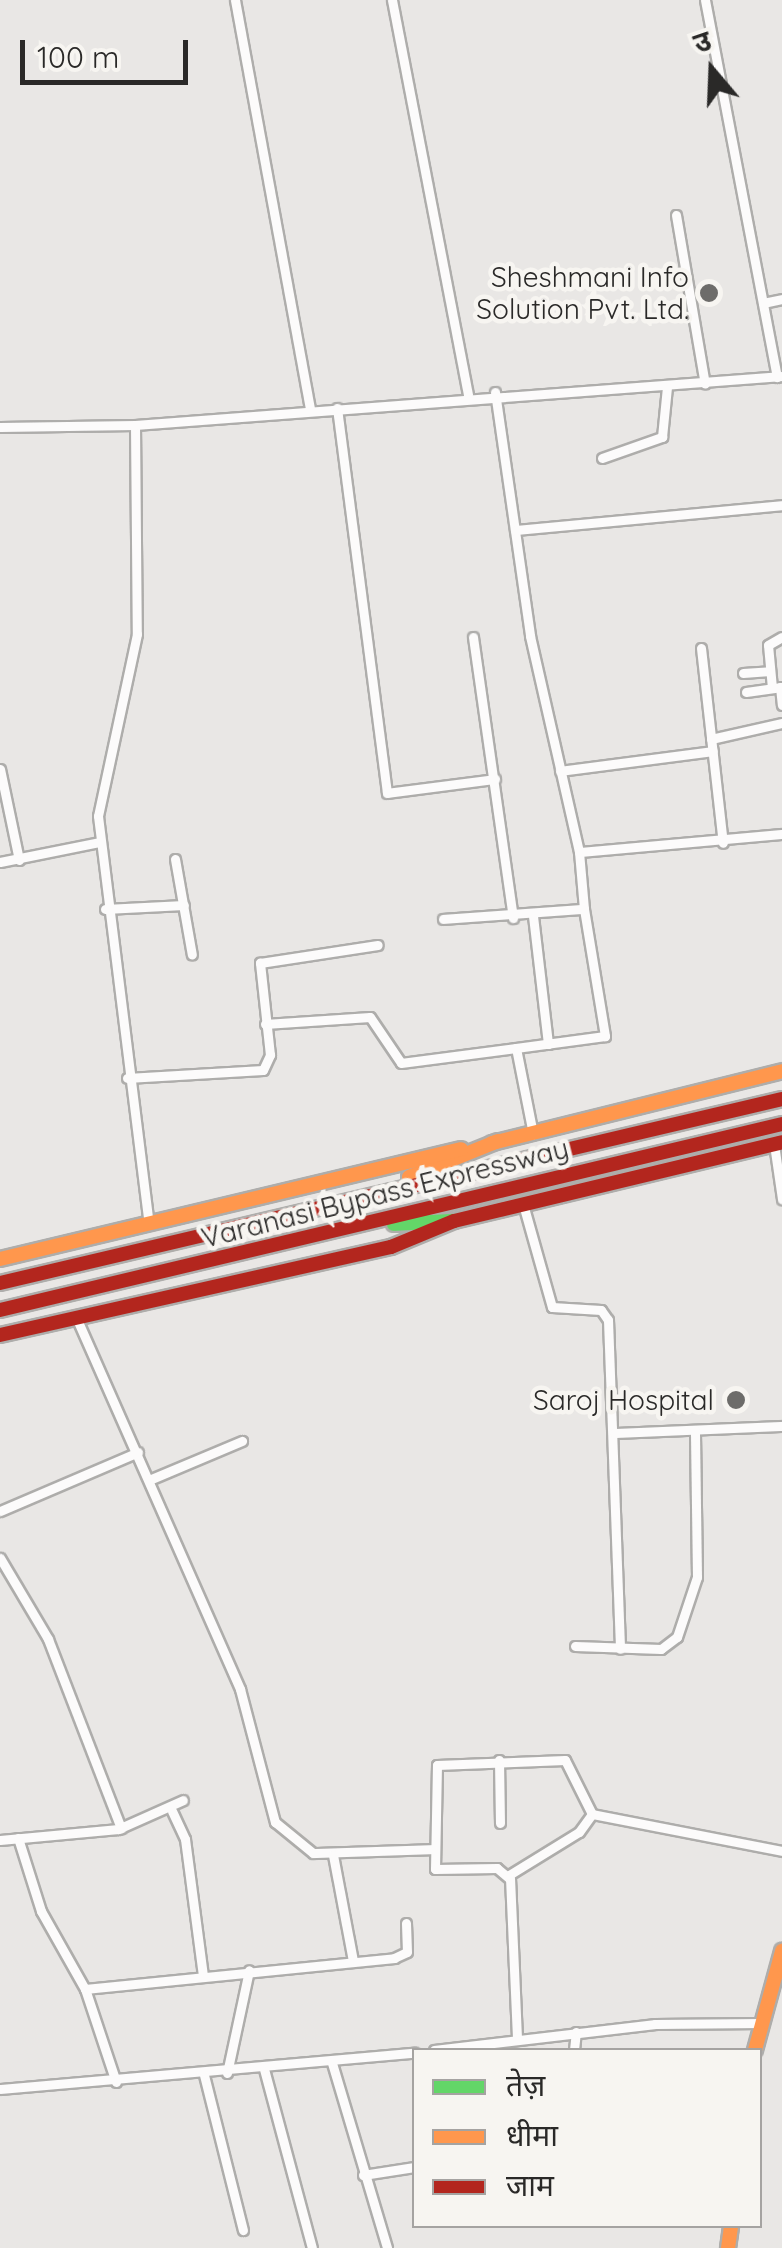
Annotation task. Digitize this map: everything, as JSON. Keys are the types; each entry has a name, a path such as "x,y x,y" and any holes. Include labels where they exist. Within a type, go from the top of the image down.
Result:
{"main road":[{"path":"0,1259 533,1134 782,1071"},
{"name":"Varanasi Bypass Expressway","path":"0,1283 781,1099"},
{"name":"Varanasi Bypass Expressway","path":"0,1310 782,1124"},
{"path":"328,1206 498,1142"},
{"path":"0,1335 391,1247 454,1221 778,1143"},
{"path":"347,1228 454,1221"},
{"path":"755,2048 782,1951"}],"street":[{"path":"235,0 310,410"},
{"path":"392,0 468,395"},
{"path":"0,426 135,425 495,392 667,387 780,376 706,0"},
{"path":"676,215 705,384"},
{"path":"763,302 782,299"},
{"path":"602,458 662,437 667,387"},
{"path":"265,1024 370,1018 401,1063 605,1036 584,909 579,852 515,530 495,392"},
{"path":"337,408 388,793 495,780"},
{"path":"135,425 137,634 102,773 99,842 149,1224"},
{"path":"515,530 782,505"},
{"path":"473,637 512,918"},
{"path":"782,637 768,644 770,671 782,705"},
{"path":"701,648 723,843"},
{"path":"743,673 770,671"},
{"path":"746,692 778,687"},
{"path":"712,739 782,723"},
{"path":"560,771 713,751"},
{"path":"0,769 19,860"},
{"path":"579,852 723,843 782,834"},
{"path":"0,862 99,842"},
{"path":"175,859 192,955"},
{"path":"105,910 184,905"},
{"path":"443,919 512,918 584,909"},
{"path":"533,916 548,1044"},
{"path":"127,1078 263,1070 265,1024 260,963 378,946"},
{"path":"516,1048 533,1134"},
{"path":"778,1143 782,1199"},
{"path":"523,1204 552,1307 602,1310 608,1320 620,1649"},
{"path":"76,1317 240,1688 275,1822 313,1853 432,1849"},
{"path":"614,1433 782,1426"},
{"path":"576,1646 668,1648 685,1620 698,1559 695,1430"},
{"path":"149,1480 242,1441"},
{"path":"0,1511 138,1452"},
{"path":"0,1558 48,1639 121,1828"},
{"path":"499,1760 500,1823"},
{"path":"499,1760 570,1761 592,1814 580,1832 508,1875 438,1872 432,1849 433,1768 499,1760"},
{"path":"0,1840 121,1828 172,1811 183,1800"},
{"path":"172,1811 185,1839 203,1976"},
{"path":"592,1814 782,1851"},
{"path":"18,1838 42,1911 84,1989 116,2082"},
{"path":"334,1855 353,1961"},
{"path":"508,1875 517,2038"},
{"path":"84,1989 402,1956 406,1923"},
{"path":"227,2072 250,1970"},
{"path":"448,2048 576,2032 762,2024"},
{"path":"574,2048 576,2032"},
{"path":"0,2089 412,2054"},
{"path":"332,2063 387,2248"},
{"path":"264,2069 312,2248"},
{"path":"204,2074 243,2230"},
{"path":"364,2175 412,2167"}],"traffic: fast":[{"path":"394,1224 454,1221"}],"traffic: slow":[{"path":"492,1143 782,1071"},
{"path":"409,1177 498,1141"},
{"path":"0,1259 461,1149"},
{"path":"756,2048 782,1951"},
{"path":"728,2248 731,2228"}],"traffic: jam":[{"path":"0,1283 782,1099"},
{"path":"0,1310 782,1124"},
{"path":"0,1335 391,1247 454,1221 782,1142"}],"place":[{"name":"Sheshmani Info Solution Pvt. Ltd.","path":"709,293"},
{"name":"Saroj Hospital","path":"736,1400"}]}
